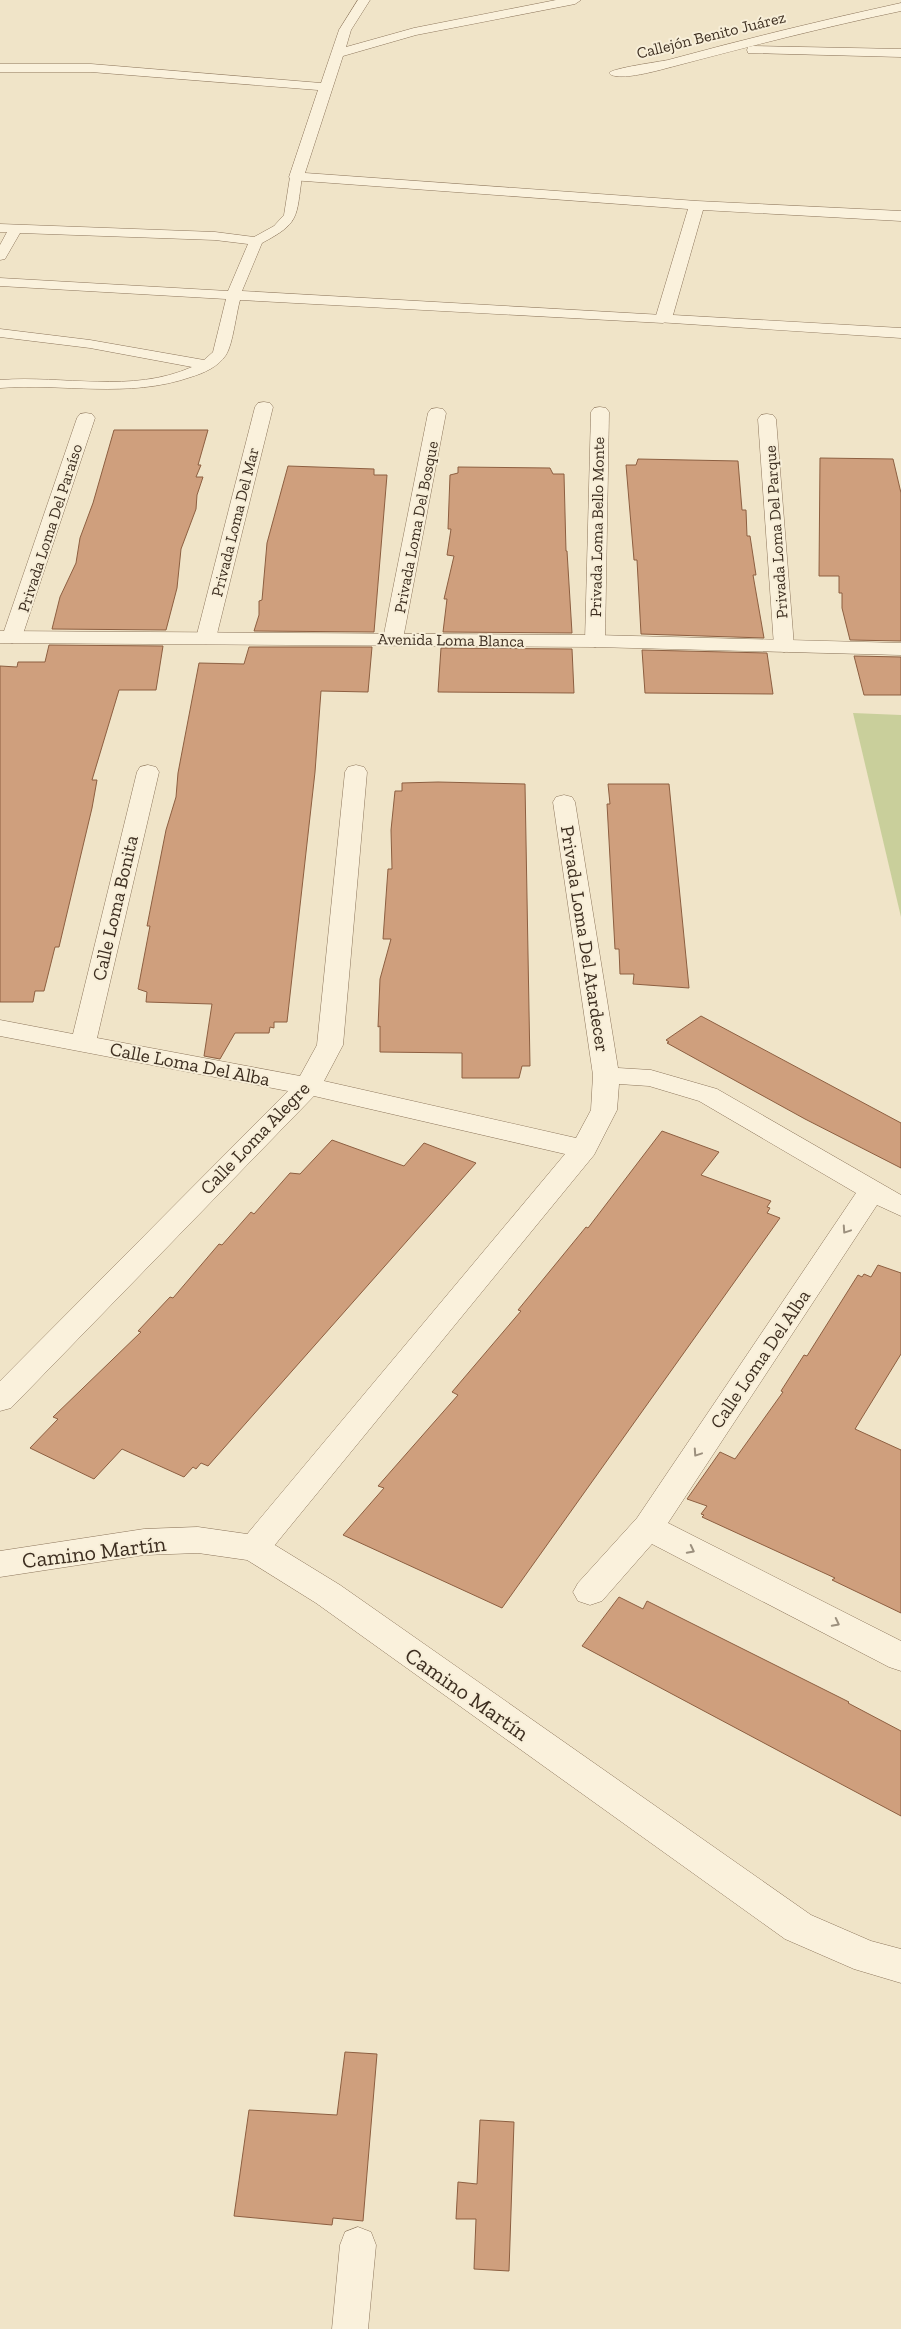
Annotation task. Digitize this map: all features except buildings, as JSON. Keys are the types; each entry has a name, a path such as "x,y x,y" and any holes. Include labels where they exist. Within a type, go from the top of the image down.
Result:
{"street":[{"path":"364,0 345,30 296,177 697,205 901,216"},
{"path":"338,53 414,32 576,0"},
{"name":"Callejón Benito Juárez","path":"616,73 647,69 812,26 901,7"},
{"path":"730,48 804,52 901,53"},
{"path":"0,68 91,68 325,87"},
{"path":"697,205 663,319 901,333"},
{"name":"Privada Loma Del Mar","path":"206,638 264,407"},
{"name":"Privada Loma Bello Monte","path":"595,642 600,412"},
{"name":"Privada Loma Del Bosque","path":"393,640 437,413"},
{"name":"Privada Loma Del Paraíso","path":"6,637 86,418"},
{"name":"Privada Loma Del Parque","path":"767,419 784,646"},
{"name":"Avenida Loma Blanca","path":"6,637 595,642 901,649"},
{"name":"Calle Loma Bonita","path":"83,1044 148,772"},
{"name":"Calle Loma Alegre","path":"0,1400 308,1086 330,1045 356,772"},
{"name":"Privada Loma Del Atardecer","path":"254,1548 584,1148 604,1110 606,1075 564,802"},
{"name":"Calle Loma Del Alba","path":"0,1028 308,1086 584,1148"},
{"path":"606,1075 651,1078 708,1095 901,1207"},
{"name":"Calle Loma Del Alba","path":"590,1592 648,1528 873,1190"},
{"path":"648,1528 901,1656"},
{"name":"Camino Martín","path":"0,1564 144,1542 198,1540 254,1548 328,1594 798,1927 867,1957 901,1966"}],"lane":[{"path":"0,228 215,236 256,241 280,229 290,216 296,177"},
{"path":"0,256 16,229"},
{"path":"0,384 54,383 105,387 136,386 165,381 215,360 220,353 234,294 256,241"},
{"path":"0,282 663,319"},
{"path":"0,332 90,344 207,364"},
{"path":"350,2329 358,2245"}],"green space":[{"path":"853,713 901,715 901,917"}]}
